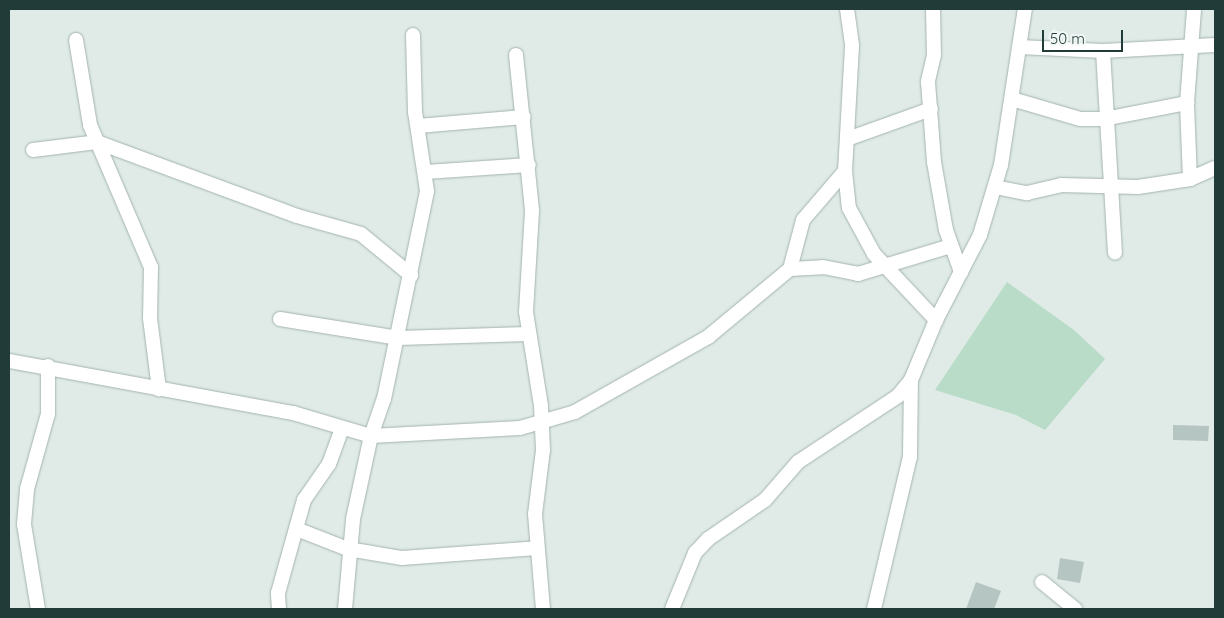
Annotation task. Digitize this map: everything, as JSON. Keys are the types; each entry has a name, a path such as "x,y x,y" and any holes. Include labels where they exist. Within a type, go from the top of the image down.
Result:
{"street":[{"path":"847,9 852,46 847,73 850,138 844,171 849,208 874,254 936,320"},
{"path":"933,9 930,109 934,162 951,246 961,272"},
{"path":"1190,179 1187,103 1194,44 1194,9"},
{"path":"672,609 695,553 708,539 765,500 798,462 898,396 912,380 936,320 980,235 995,187 1012,100 1023,13"},
{"path":"345,609 348,549 371,436 398,338 426,199 426,172 418,126 413,34"},
{"path":"76,40 97,142 151,267 150,318 159,389"},
{"path":"1019,47 1103,51 1194,44 1215,45"},
{"path":"1103,51 1104,119 1115,253"},
{"path":"516,55 529,165 532,211 528,334 542,424 535,514 543,609"},
{"path":"1012,100 1080,119 1104,119 1187,103"},
{"path":"850,138 930,109"},
{"path":"418,126 524,117"},
{"path":"33,150 97,142 297,216 361,234 411,275"},
{"path":"426,172 529,165"},
{"path":"995,187 1027,194 1061,185 1138,187 1190,179 1215,168"},
{"path":"9,360 292,413 371,436 451,434 542,424 575,412 708,337 790,269 803,220 844,171"},
{"path":"790,269 823,267 858,274 889,268 951,246"},
{"path":"280,319 398,338 528,334"},
{"path":"38,609 24,524 27,489 48,414 48,366"},
{"path":"874,609 910,457 912,380"},
{"path":"279,609 278,593 299,530 304,500 329,464 342,428"},
{"path":"299,530 348,549 402,558 537,548"},
{"path":"1042,582 1075,609"}],"green space":[{"path":"1007,282 1074,330 1105,359 1045,430 1016,415 935,390"}],"building":[{"path":"1173,425 1209,426 1208,441 1173,440"},
{"path":"1060,558 1084,562 1080,583 1057,579"},
{"path":"976,582 1001,591 994,609 966,609"}]}
